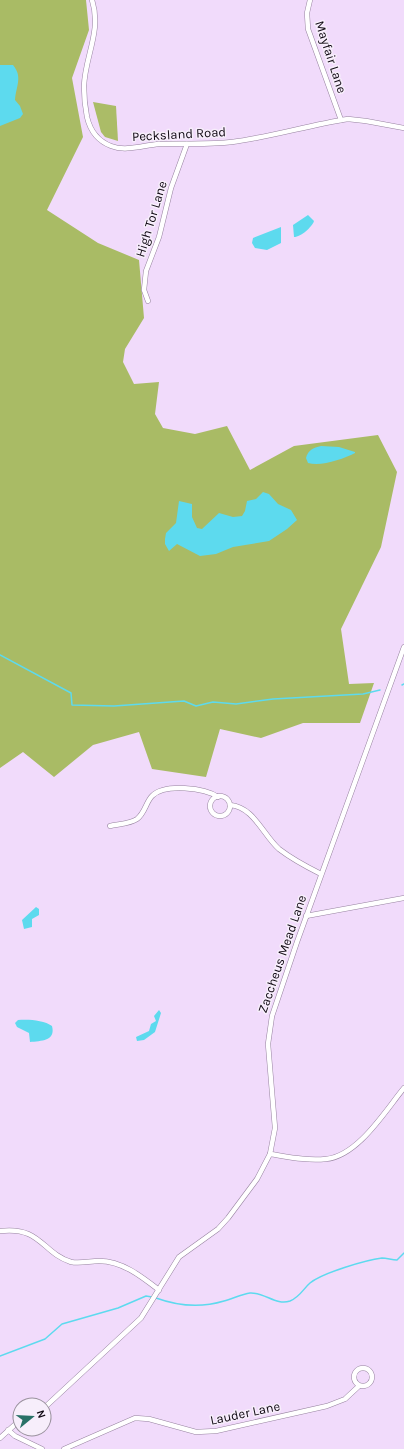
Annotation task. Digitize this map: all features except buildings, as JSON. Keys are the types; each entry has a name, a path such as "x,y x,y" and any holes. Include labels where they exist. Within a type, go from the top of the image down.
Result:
{"street":[{"name":"Pecksland Road","path":"92,0 96,16 95,35 84,86 88,118 94,133 104,143 122,149 161,144 232,142 341,120 357,120 404,128"},
{"name":"Mayfair Lane","path":"310,0 307,13 308,29 341,120"},
{"name":"High Tor Lane","path":"148,301 144,290 146,271 160,237 171,188 187,144"},
{"name":"Zaccheus Mead Lane","path":"52,1400 141,1318 179,1257 212,1233 228,1218 257,1179 270,1154 275,1128 269,1064 270,1029 278,996 404,647"},
{"path":"110,826 135,820 141,816 153,795 159,792 176,789 192,789 207,792 218,797 224,797 230,805 239,806 249,814 279,848 306,867 322,874"},
{"path":"218,797 213,800 211,806 217,816 227,813 230,805"},
{"path":"306,916 404,898"},
{"path":"270,1154 314,1160 335,1157 344,1153 370,1131 404,1088"},
{"path":"0,1231 20,1231 35,1236 60,1257 72,1262 97,1261 117,1263 127,1268 158,1292"},
{"name":"Lauder Lane","path":"64,1449 134,1418 149,1419 196,1432 216,1432 327,1406 345,1399 359,1386 367,1386 371,1382 372,1374 367,1369 359,1369 355,1372 354,1380 359,1386"},
{"path":"0,1438 12,1427"},
{"path":"8,1430 14,1436 42,1449"}],"green space":[{"path":"0,0 86,0 89,30 72,78 83,137 47,210 98,243 139,260 144,318 125,349 123,362 134,384 159,382 155,414 163,428 195,434 227,426 250,470 294,446 378,435 397,472 381,547 341,629 349,684 374,683 360,723 303,723 261,738 220,729 206,777 152,769 139,732 93,745 54,777 23,752 0,768"},
{"path":"93,102 116,106 118,141 105,137 101,132"}],"water":[{"path":"0,65 13,65 16,69 18,74 18,82 15,100 20,106 23,114 20,118 0,126"},
{"path":"308,215 314,221 313,223 303,234 294,237 293,225"},
{"path":"281,227 281,243 267,250 255,248 252,243 253,238"},
{"path":"321,446 339,447 355,453 338,460 325,463 308,463 306,458 308,453"},
{"path":"263,492 269,494 278,504 291,510 297,520 269,541 233,547 216,554 200,556 177,544 169,551 165,544 166,533 176,523 179,501 192,504 192,517 197,528 202,529 219,513 233,517 242,516 245,511 247,501 256,499"},
{"path":"36,907 39,909 39,915 32,919 32,927 24,929 22,920"},
{"path":"159,1010 161,1013 155,1032 144,1040 137,1041 136,1037 149,1031 151,1024 156,1021 154,1016"},
{"path":"18,1020 36,1020 45,1022 52,1026 52,1035 47,1039 30,1042 29,1033 17,1027 15,1023"}],"waterway":[{"path":"0,655 71,693 72,705 114,706 184,701 196,706 213,702 236,704 273,699 363,694 380,690"},
{"path":"156,1298 173,1303 207,1305 244,1294 255,1293 280,1302 285,1302 296,1297 310,1283 324,1275 355,1264 375,1259 382,1258 397,1260 404,1253"},
{"path":"0,1356 45,1339 62,1324 118,1308 146,1296 152,1297"}]}
